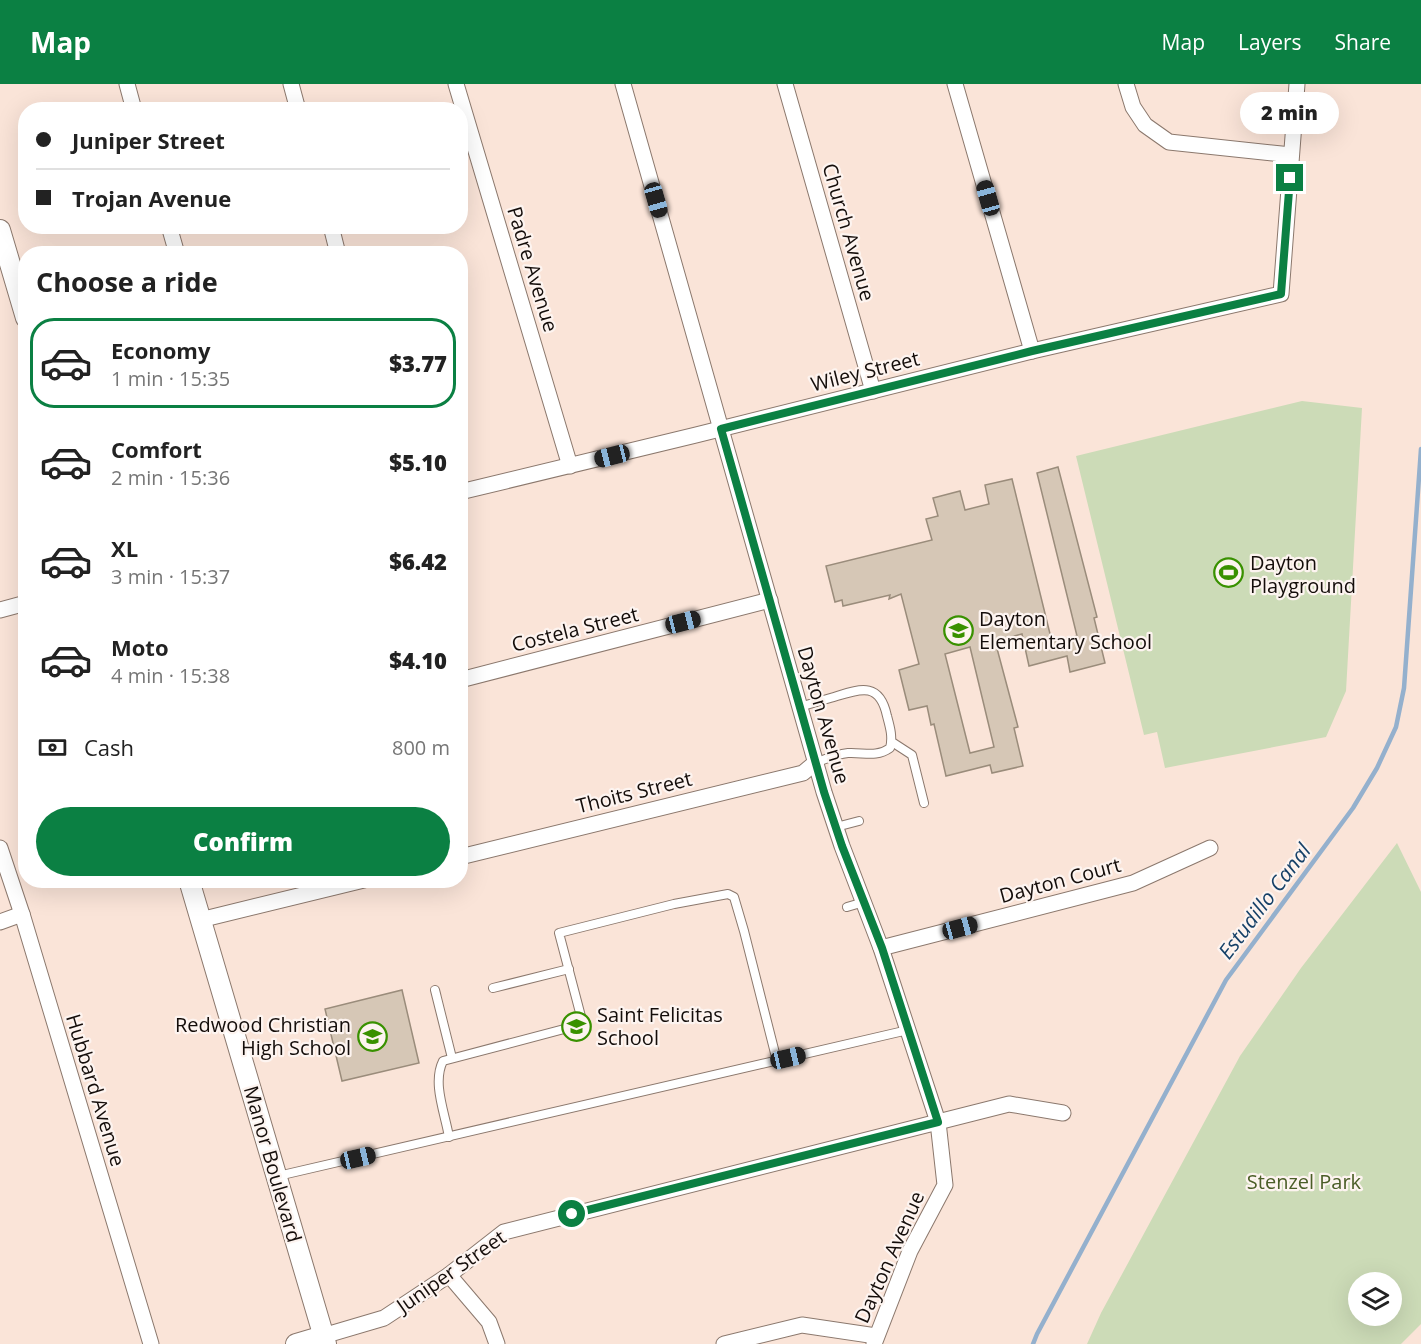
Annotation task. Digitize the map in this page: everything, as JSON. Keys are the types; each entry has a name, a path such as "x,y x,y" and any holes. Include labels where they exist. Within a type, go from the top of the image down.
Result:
{"street":[{"path":"127,84 132,102"},
{"path":"291,84 296,102"},
{"name":"Padre Avenue","path":"456,84 461,102"},
{"name":"Dayton Avenue","path":"623,84 815,763 836,827 882,948 938,1122 945,1185 910,1251 875,1340"},
{"name":"Church Avenue","path":"785,84 873,391"},
{"path":"956,84 1032,351"},
{"path":"1126,84 1133,107 1145,125 1169,142 1291,155 1297,84"},
{"name":"Padre Avenue","path":"468,124 570,466"},
{"name":"Wiley Street","path":"468,490 1032,351 1281,294 1291,155"},
{"path":"0,230 18,291"},
{"name":"Costela Street","path":"468,678 770,600"},
{"path":"0,610 18,605"},
{"name":"Thoits Street","path":"468,855 803,772 815,763"},
{"name":"Hubbard Avenue","path":"0,848 22,914 151,1344"},
{"name":"Dayton Court","path":"882,948 1133,883 1210,848"},
{"name":"Manor Boulevard","path":"191,888 325,1340"},
{"path":"200,920 330,888"},
{"path":"0,922 22,914"},
{"name":"Juniper Street","path":"296,1344 325,1340 384,1318 449,1275 504,1232 1009,1104 1063,1113"},
{"path":"449,1275 489,1322 496,1344"},
{"path":"724,1344 802,1324 875,1340"}],"lane":[{"path":"800,707 860,689 872,691 885,706 892,741 890,748 885,752 868,755 849,753 815,763"},
{"path":"892,741 912,755 924,804"},
{"path":"836,827 859,821"},
{"path":"449,1137 438,1082 439,1069 443,1061 583,1024 559,933 674,904 728,894 734,897 777,1061"},
{"path":"847,907 864,902"},
{"path":"493,988 569,969"},
{"path":"435,990 452,1058"},
{"path":"276,1176 908,1030"}],"green space":[{"name":"Dayton Playground","path":"1302,401 1362,408 1346,691 1326,737 1165,768 1157,732 1144,735 1076,456"},
{"name":"Stenzel Park","path":"1397,843 1421,892 1421,1324 1401,1344 1087,1344 1101,1313 1240,1056 1301,968"}],"building":[{"path":"1058,467 1097,617 1094,618 1105,663 1070,672 1067,656 1029,666 1022,634 995,641 1018,727 1014,728 1023,766 992,773 990,765 946,776 934,724 931,725 927,706 909,710 899,670 919,664 901,594 889,599 890,595 843,606 842,600 835,602 826,566 932,540 926,519 938,516 933,498 960,491 965,510 989,504 985,485 1012,479 1052,642 1077,636 1037,473","holes":["970,647 994,747 970,753 945,654"]},
{"name":"Redwood Christian High School","path":"402,990 419,1063 342,1081 325,1009"}],"waterway":[{"name":"Estudillo Canal","path":"1033,1344 1226,980 1353,808 1377,768 1396,727 1404,688 1421,449"}],"place":[{"name":"Dayton Playground","path":"1229,573"},
{"name":"Dayton Elementary School","path":"958,630"},
{"name":"Saint Felicitas School","path":"576,1026"},
{"name":"Redwood Christian High School","path":"372,1036"}],"route":[{"path":"572,1214 938,1122 882,948 842,846 824,792 721,429 1032,351 1281,294 1290,178"}]}
